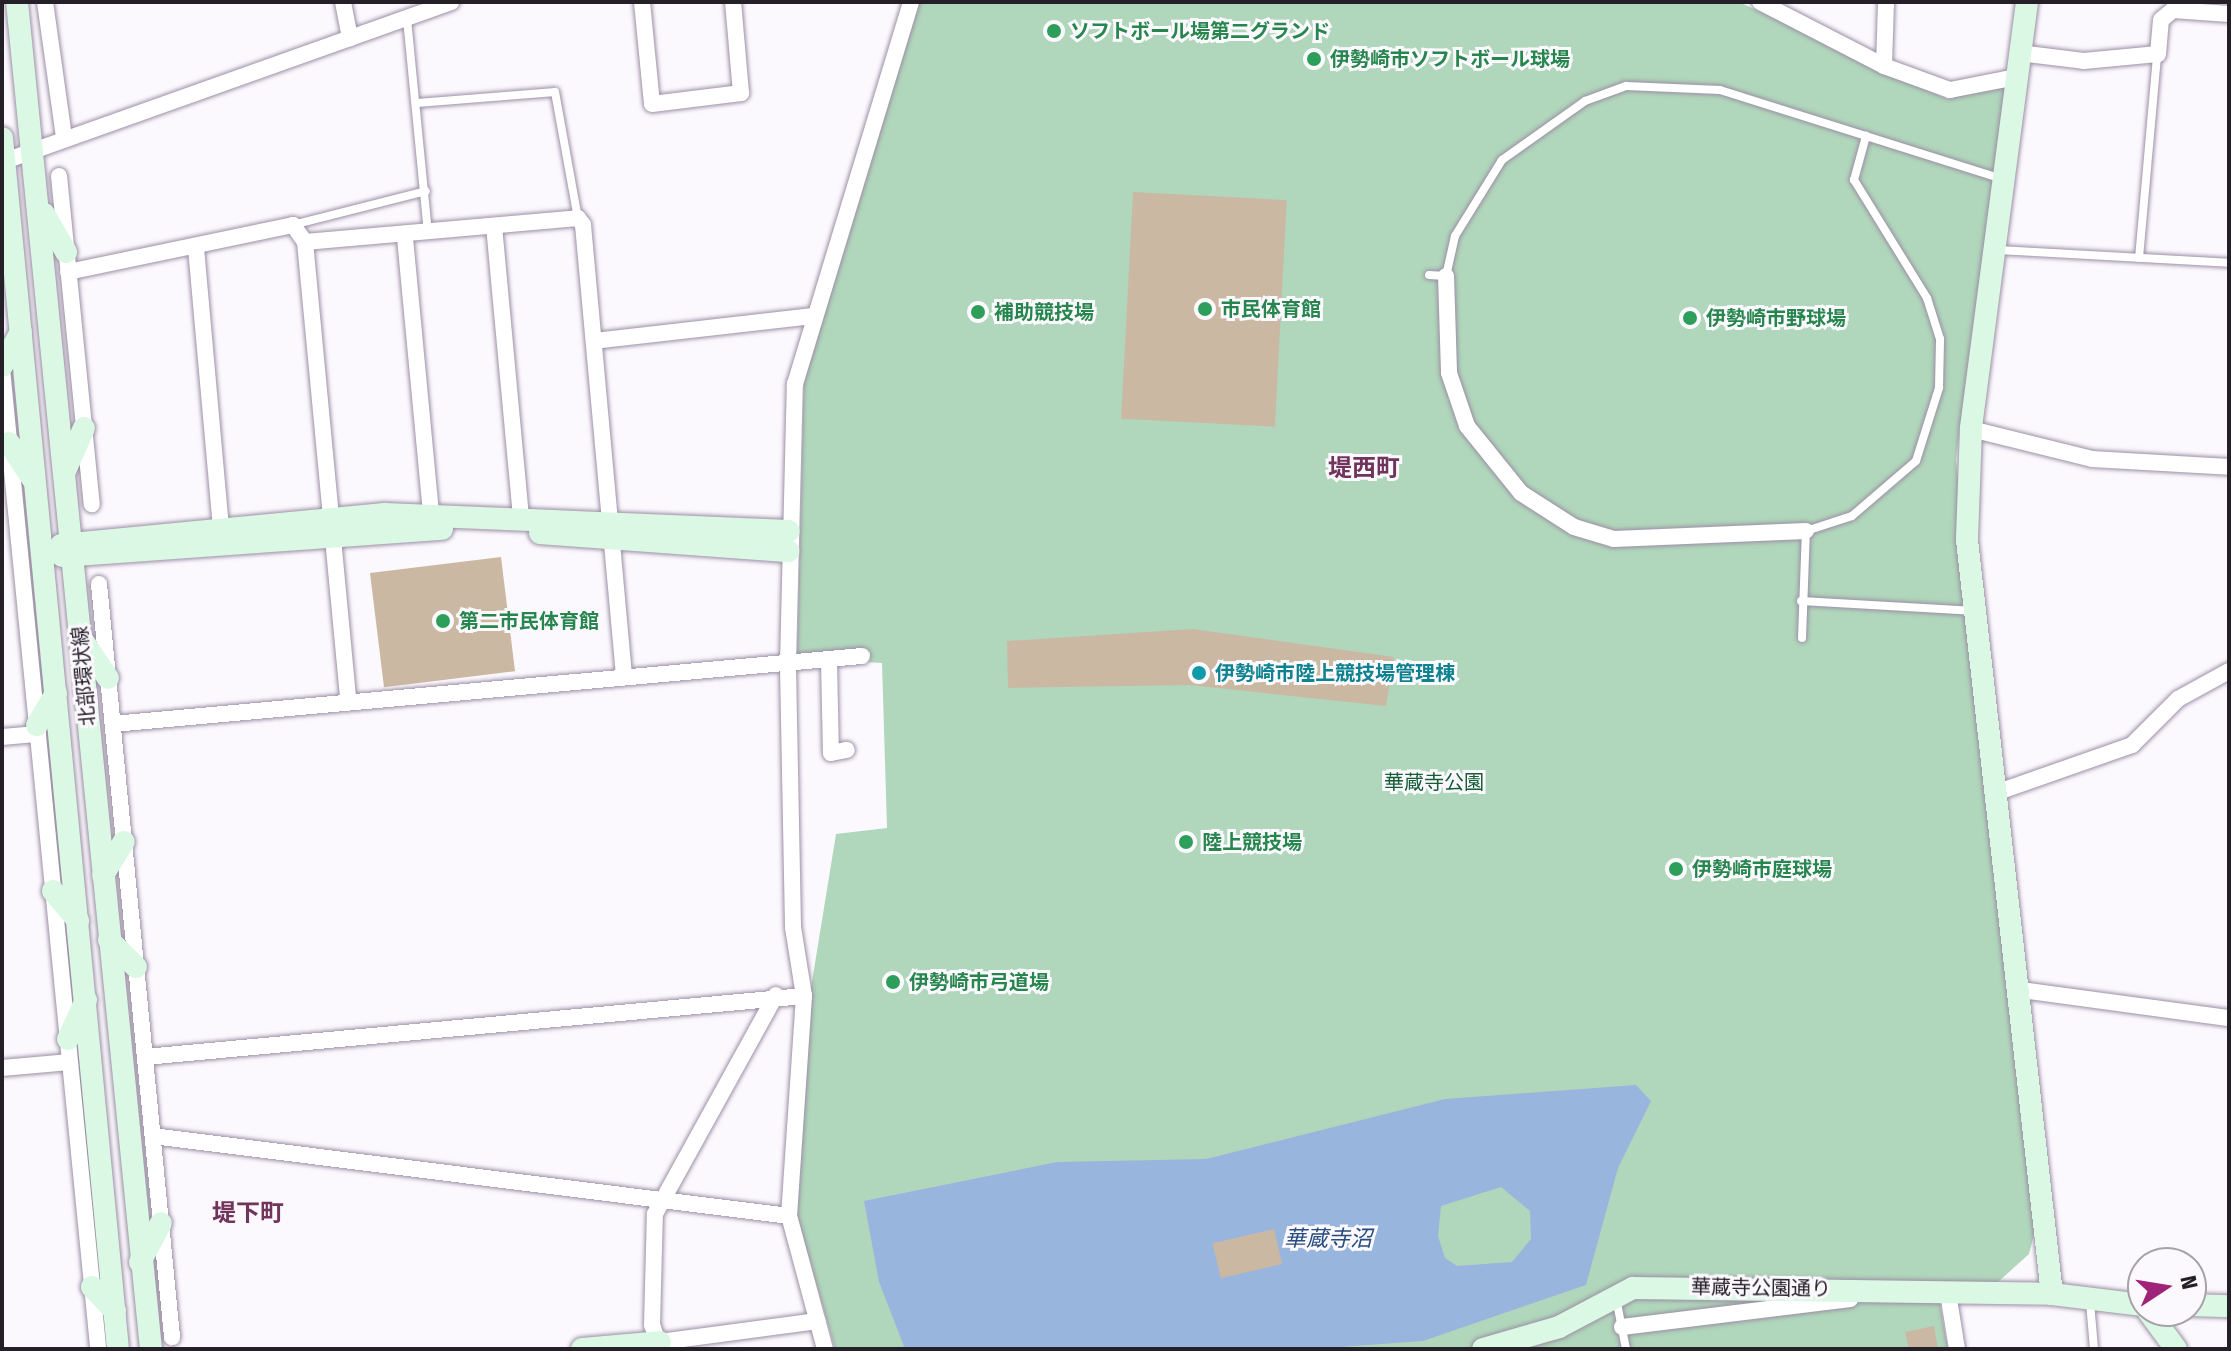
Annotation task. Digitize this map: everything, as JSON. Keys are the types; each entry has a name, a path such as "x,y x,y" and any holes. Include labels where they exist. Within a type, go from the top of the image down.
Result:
{"street":[{"name":"北部環状線","path":"17,2 151,1349"},
{"path":"45,2 64,138"},
{"path":"343,2 350,38"},
{"path":"3,161 451,2"},
{"path":"642,2 652,104 741,93 733,2"},
{"path":"825,1349 789,1216 804,996 793,927 788,664 788,541 795,384 812,316 911,2"},
{"path":"1760,2 1884,66 1950,90 2016,77"},
{"path":"1884,66 1886,2"},
{"path":"2027,2 1971,429 1972,611 2001,791 2052,1294"},
{"path":"2019,53 2084,61 2158,54 2161,20 2173,10 2229,14"},
{"name":"北部環状線","path":"2,138 35,482 45,554 115,1311 108,1348"},
{"path":"59,176 92,504"},
{"path":"39,207 67,262"},
{"path":"305,242 405,238 578,218 594,341 608,529 624,677"},
{"path":"67,262 196,248 293,225 305,242 348,701"},
{"path":"494,226 521,517"},
{"path":"405,238 431,514"},
{"path":"196,248 221,534"},
{"path":"1446,276 1449,373 1467,426 1521,493 1574,527 1614,539 1806,531"},
{"path":"594,341 812,316"},
{"path":"21,331 2,367 3,394 92,1287 108,1348"},
{"path":"65,471 84,428"},
{"path":"1971,429 2092,459 2229,467"},
{"path":"9,443 35,482"},
{"path":"45,554 431,514 521,517 608,529"},
{"path":"332,524 608,529 788,541"},
{"path":"99,584 172,1337"},
{"path":"80,637 108,678"},
{"path":"113,724 862,656"},
{"path":"829,660 831,753 847,750"},
{"path":"2001,791 2132,745 2178,699 2229,671"},
{"path":"38,730 56,693"},
{"path":"2,737 38,730"},
{"path":"103,875 124,842"},
{"path":"53,891 79,922"},
{"path":"109,940 136,967"},
{"path":"2021,990 2229,1018"},
{"path":"145,1057 776,995 804,996"},
{"path":"660,1346 652,1325 660,1203 776,995"},
{"path":"68,1039 87,998"},
{"path":"2,1068 70,1062"},
{"path":"153,1136 660,1203 789,1216"},
{"path":"140,1262 161,1223"},
{"name":"華蔵寺公園通り","path":"1483,1349 1559,1327 1616,1297 1671,1286 2052,1294 2127,1303"},
{"path":"92,1287 115,1311"},
{"path":"1622,1327 1909,1292"},
{"path":"1948,1293 1957,1349"},
{"path":"2207,1305 2229,1306"},
{"path":"582,1349 660,1346 818,1321"},
{"path":"2160,1327 2176,1349"}],"lane":[{"path":"407,18 418,103 428,235"},
{"path":"2139,258 2158,54"},
{"path":"1429,275 1446,276 1461,223 1502,160 1585,101 1626,86 1720,90 2003,179"},
{"path":"418,103 555,92 578,218"},
{"path":"1802,638 1806,531 1852,516 1916,461 1939,388 1940,339 1927,298 1854,180 1866,136"},
{"path":"293,225 426,191"},
{"path":"1994,249 2229,263"},
{"path":"1801,601 1972,611"},
{"path":"1616,1297 1626,1349"},
{"path":"2089,1298 2094,1349"}],"green space":[{"name":"華蔵寺公園","path":"916,2 1739,2 1947,99 2005,85 1956,459 2035,1231 2029,1254 1998,1282 1936,1282 1948,1349 835,1349 793,1202 810,994 836,834 887,828 882,663 797,658 804,374"}],"water":[{"name":"華蔵寺沼","path":"1636,1085 1651,1101 1618,1168 1586,1285 1423,1341 1312,1349 905,1349 879,1282 864,1201 1057,1162 1206,1159 1445,1099","holes":["1501,1187 1530,1211 1531,1239 1512,1262 1457,1266 1445,1258 1438,1236 1441,1206"]}],"building":[{"name":"市民体育館","path":"1133,192 1287,200 1275,427 1121,419"},
{"name":"第二市民体育館","path":"501,557 515,671 384,687 370,573"},
{"name":"伊勢崎市陸上競技場管理棟","path":"1193,629 1394,657 1386,706 1189,685 1008,688 1007,641"},
{"path":"1274,1229 1282,1264 1221,1278 1213,1243"},
{"path":"1934,1326 1938,1349 1909,1349 1905,1332"}],"place":[{"name":"ソフトボール場第二グランド","path":"1054,31"},
{"name":"伊勢崎市ソフトボール球場","path":"1314,59"},
{"name":"市民体育館","path":"1205,309"},
{"name":"補助競技場","path":"978,312"},
{"name":"伊勢崎市野球場","path":"1690,318"},
{"name":"第二市民体育館","path":"443,621"},
{"name":"伊勢崎市陸上競技場管理棟","path":"1199,673"},
{"name":"陸上競技場","path":"1186,842"},
{"name":"伊勢崎市庭球場","path":"1676,869"},
{"name":"伊勢崎市弓道場","path":"893,982"}],"district":[{"name":"堤西町","path":"1364,469"},
{"name":"堤下町","path":"248,1214"}]}
